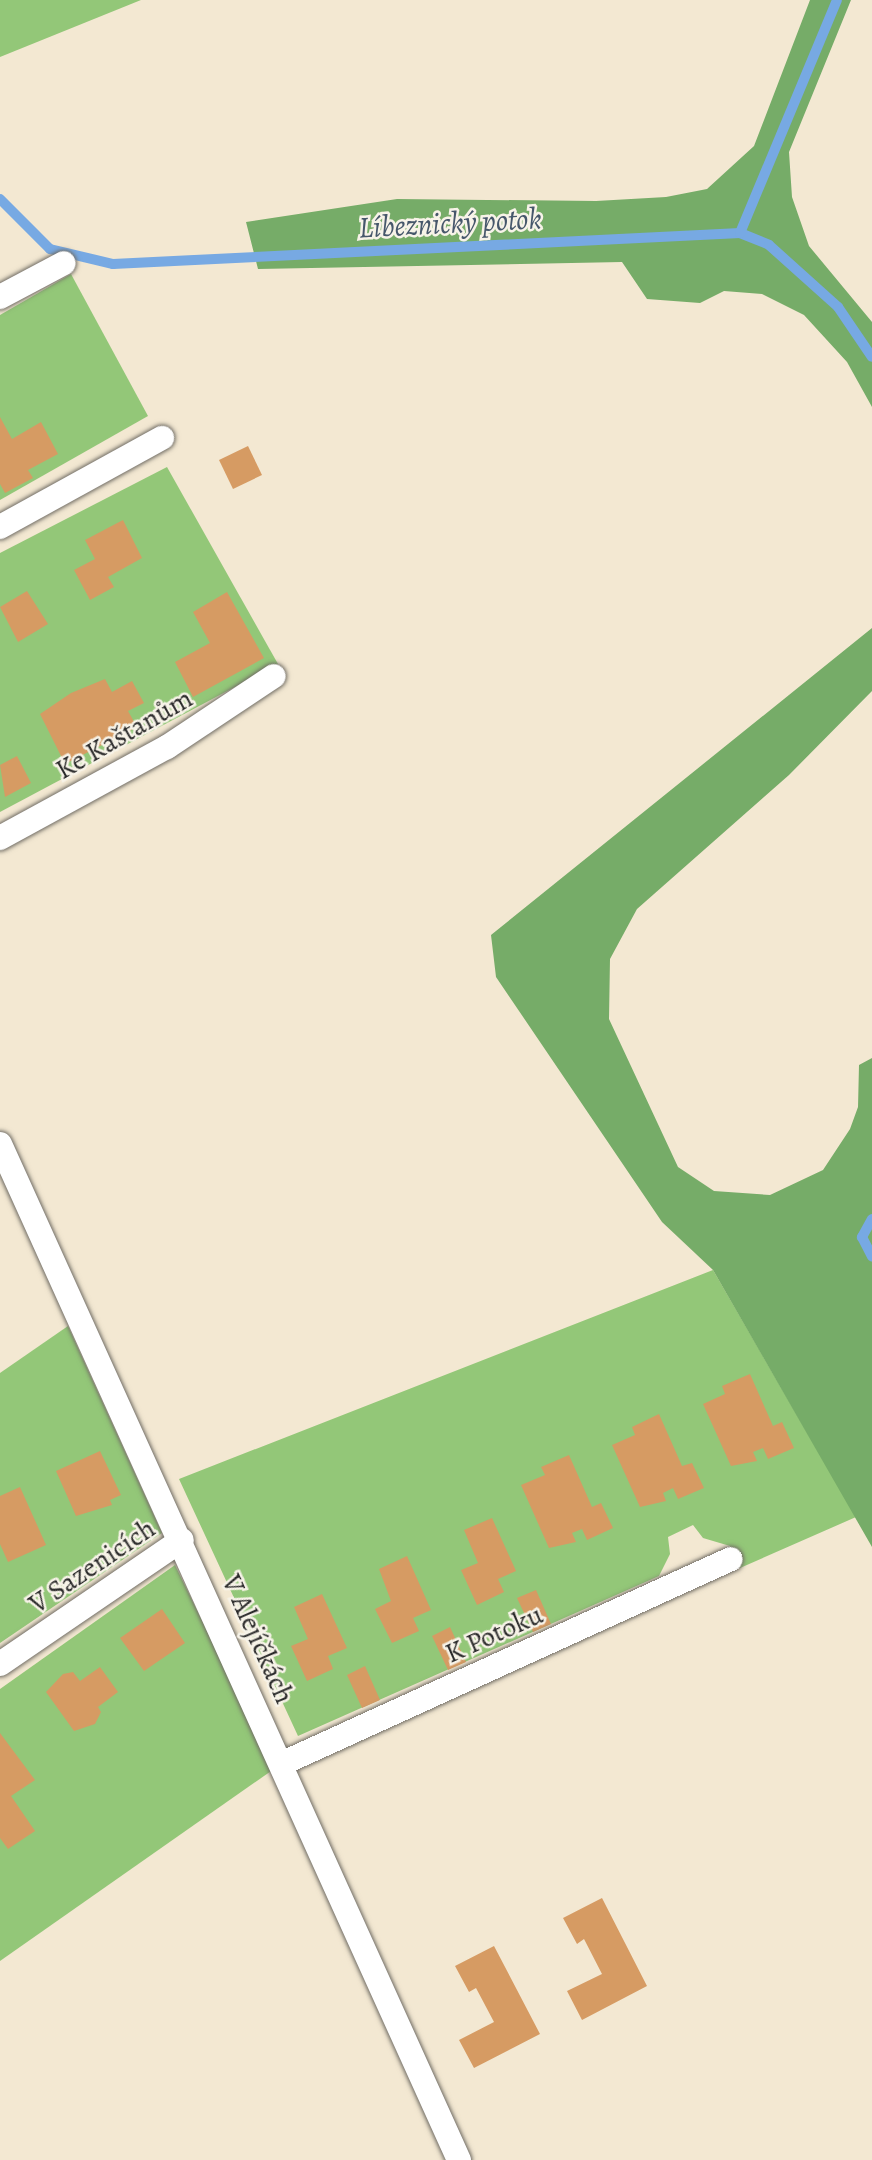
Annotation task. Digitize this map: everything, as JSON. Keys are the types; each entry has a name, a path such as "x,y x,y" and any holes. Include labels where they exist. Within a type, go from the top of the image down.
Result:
{"street":[{"path":"0,297 64,263"},
{"path":"0,527 163,439"},
{"name":"Ke Kaštanům","path":"0,838 167,747 274,676"},
{"name":"V Alejíčkách","path":"0,1144 182,1540 459,2160"},
{"name":"V Sazenicích","path":"0,1664 182,1540"},
{"name":"K Potoku","path":"281,1764 731,1559"}],"green space":[{"path":"0,0 141,0 0,57"},
{"path":"810,0 851,0 789,152 792,197 809,246 872,322 872,407 847,362 804,315 762,294 724,291 700,303 647,299 622,262 258,269 246,222 397,199 596,201 666,197 707,189 754,146"},
{"path":"71,274 148,416 0,500 0,315"},
{"path":"167,467 278,664 0,812 0,553"},
{"path":"872,628 872,691 789,775 637,909 610,959 609,1019 678,1167 714,1191 770,1195 823,1170 850,1129 858,1107 859,1065 872,1058 872,1547 713,1270 662,1222 496,977 491,935"},
{"path":"713,1270 856,1517 740,1568 730,1546 703,1538 693,1525 668,1537 670,1554 659,1576 298,1736 179,1479"},
{"path":"68,1326 162,1533 0,1643 0,1373"},
{"path":"175,1565 274,1769 0,1961 0,1689"}],"building":[{"path":"0,417 12,439 41,422 58,454 28,470 33,478 5,493 0,484"},
{"path":"248,446 262,475 233,489 219,460"},
{"path":"123,520 142,558 108,577 114,587 90,600 74,570 95,559 85,540"},
{"path":"27,591 48,624 18,642 0,607"},
{"path":"227,592 264,658 193,697 175,662 210,643 193,612"},
{"path":"105,679 112,692 132,681 144,703 128,711 137,727 65,764 40,714 71,693"},
{"path":"17,756 31,783 5,797 0,765"},
{"path":"750,1374 773,1426 782,1422 794,1448 768,1459 763,1448 753,1452 757,1461 731,1466 703,1404 725,1394 722,1386"},
{"path":"659,1414 682,1466 692,1463 704,1488 678,1499 673,1488 663,1493 666,1501 640,1507 612,1445 635,1435 632,1427"},
{"path":"100,1451 121,1495 110,1500 112,1505 76,1516 56,1471"},
{"path":"569,1455 592,1507 601,1503 613,1528 587,1540 582,1529 572,1533 576,1542 549,1548 521,1485 545,1475 541,1467"},
{"path":"20,1487 46,1545 8,1562 0,1544 0,1496"},
{"path":"492,1518 516,1571 498,1579 504,1592 477,1605 461,1570 478,1563 464,1530"},
{"path":"407,1556 431,1610 413,1618 419,1631 392,1643 375,1609 391,1601 379,1569"},
{"path":"536,1590 551,1624 533,1632 517,1598"},
{"path":"322,1594 347,1648 328,1656 333,1669 307,1681 291,1646 308,1639 294,1607"},
{"path":"162,1609 185,1643 144,1671 120,1638"},
{"path":"450,1627 466,1662 448,1670 432,1636"},
{"path":"365,1666 380,1700 362,1708 347,1675"},
{"path":"100,1667 118,1692 98,1707 101,1712 95,1724 74,1731 46,1692 63,1674 73,1672 80,1681"},
{"path":"0,1733 35,1780 11,1796 35,1831 8,1849 0,1838"},
{"path":"602,1898 647,1986 582,2020 567,1991 602,1974 584,1939 577,1944 563,1918"},
{"path":"494,1946 540,2034 474,2068 459,2040 494,2022 476,1988 469,1992 455,1966"}],"waterway":[{"path":"740,233 837,0"},
{"name":"Líbeznický potok","path":"0,199 50,249 113,264 740,233 769,245 838,307 872,357"},
{"name":"Líbeznický potok","path":"872,1219 862,1237 872,1257"}]}
